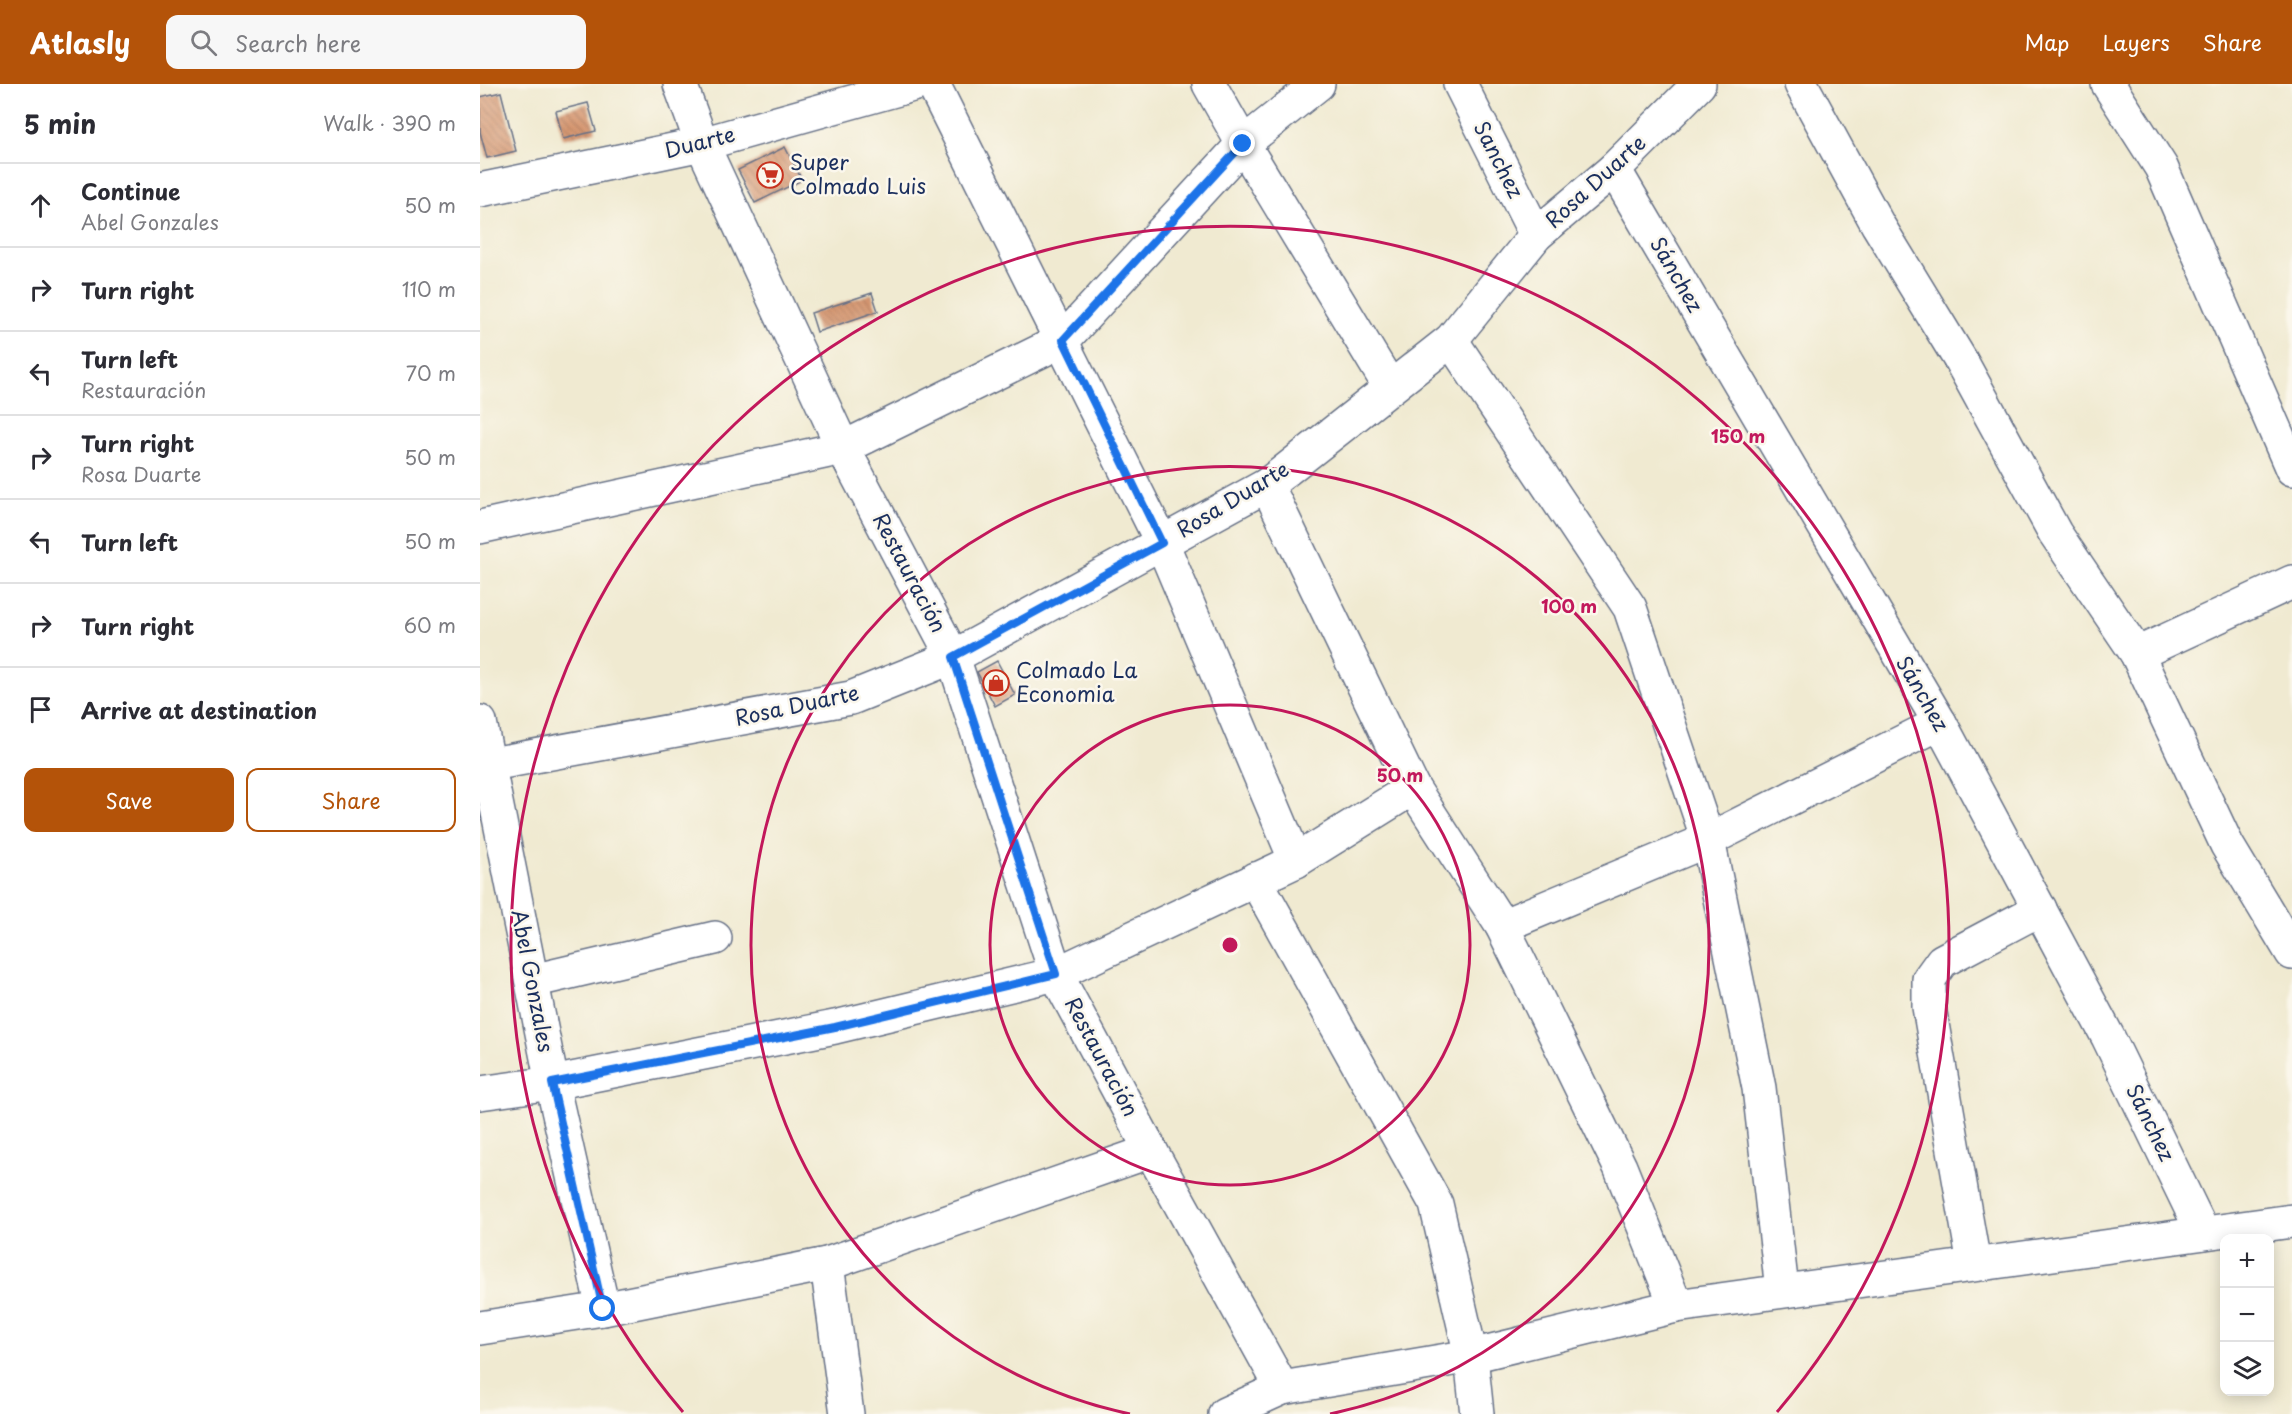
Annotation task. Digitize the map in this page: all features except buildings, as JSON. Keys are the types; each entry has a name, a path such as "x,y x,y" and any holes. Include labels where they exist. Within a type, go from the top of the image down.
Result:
{"street":[{"name":"Restauración","path":"680,84 702,144 843,448 953,657 1056,974 1282,1388"},
{"name":"Duarte","path":"480,190 702,144 916,84"},
{"path":"933,84 1063,340 1162,543 1296,861"},
{"path":"1209,84 1390,387"},
{"path":"480,527 843,448 1063,340 1243,144 1318,84"},
{"name":"Sanchez","path":"1460,84 1536,235"},
{"name":"Rosa Duarte","path":"485,764 851,698 953,657 1267,485 1451,340 1536,235 1614,169 1699,84"},
{"path":"1801,84 1878,225 1961,361 2055,533 2137,654 2227,845 2292,953"},
{"path":"2108,84 2161,167 2292,470"},
{"name":"Sánchez","path":"1614,169 1940,723 2108,1037 2203,1233"},
{"path":"1451,340 1630,608 1708,840 1759,1088 1782,1290"},
{"path":"1267,485 1413,788 1502,926 1620,1167 1676,1306"},
{"path":"2137,654 2292,582"},
{"name":"Abel Gonzales","path":"480,722 485,764 552,1083 603,1309"},
{"path":"1502,926 1708,840 1940,723"},
{"path":"480,1093 552,1083 835,1027 1056,974 1296,861 1413,788"},
{"path":"1255,879 1436,1204 1471,1356 1477,1414"},
{"path":"1974,1264 1929,1007 1929,979 1942,961 2040,909"},
{"path":"532,981 715,939"},
{"path":"480,1328 603,1309 828,1264 1151,1151"},
{"path":"1225,1414 1282,1388 1471,1356 1676,1306 2292,1221"},
{"path":"828,1264 847,1414"}],"place":[{"name":"Super Colmado Luis","path":"770,175"},
{"name":"Colmado La Economia","path":"996,683"}],"route":[{"path":"603,1309 552,1083 835,1027 1056,974 953,657 1162,543 1063,340 1243,144"}]}
